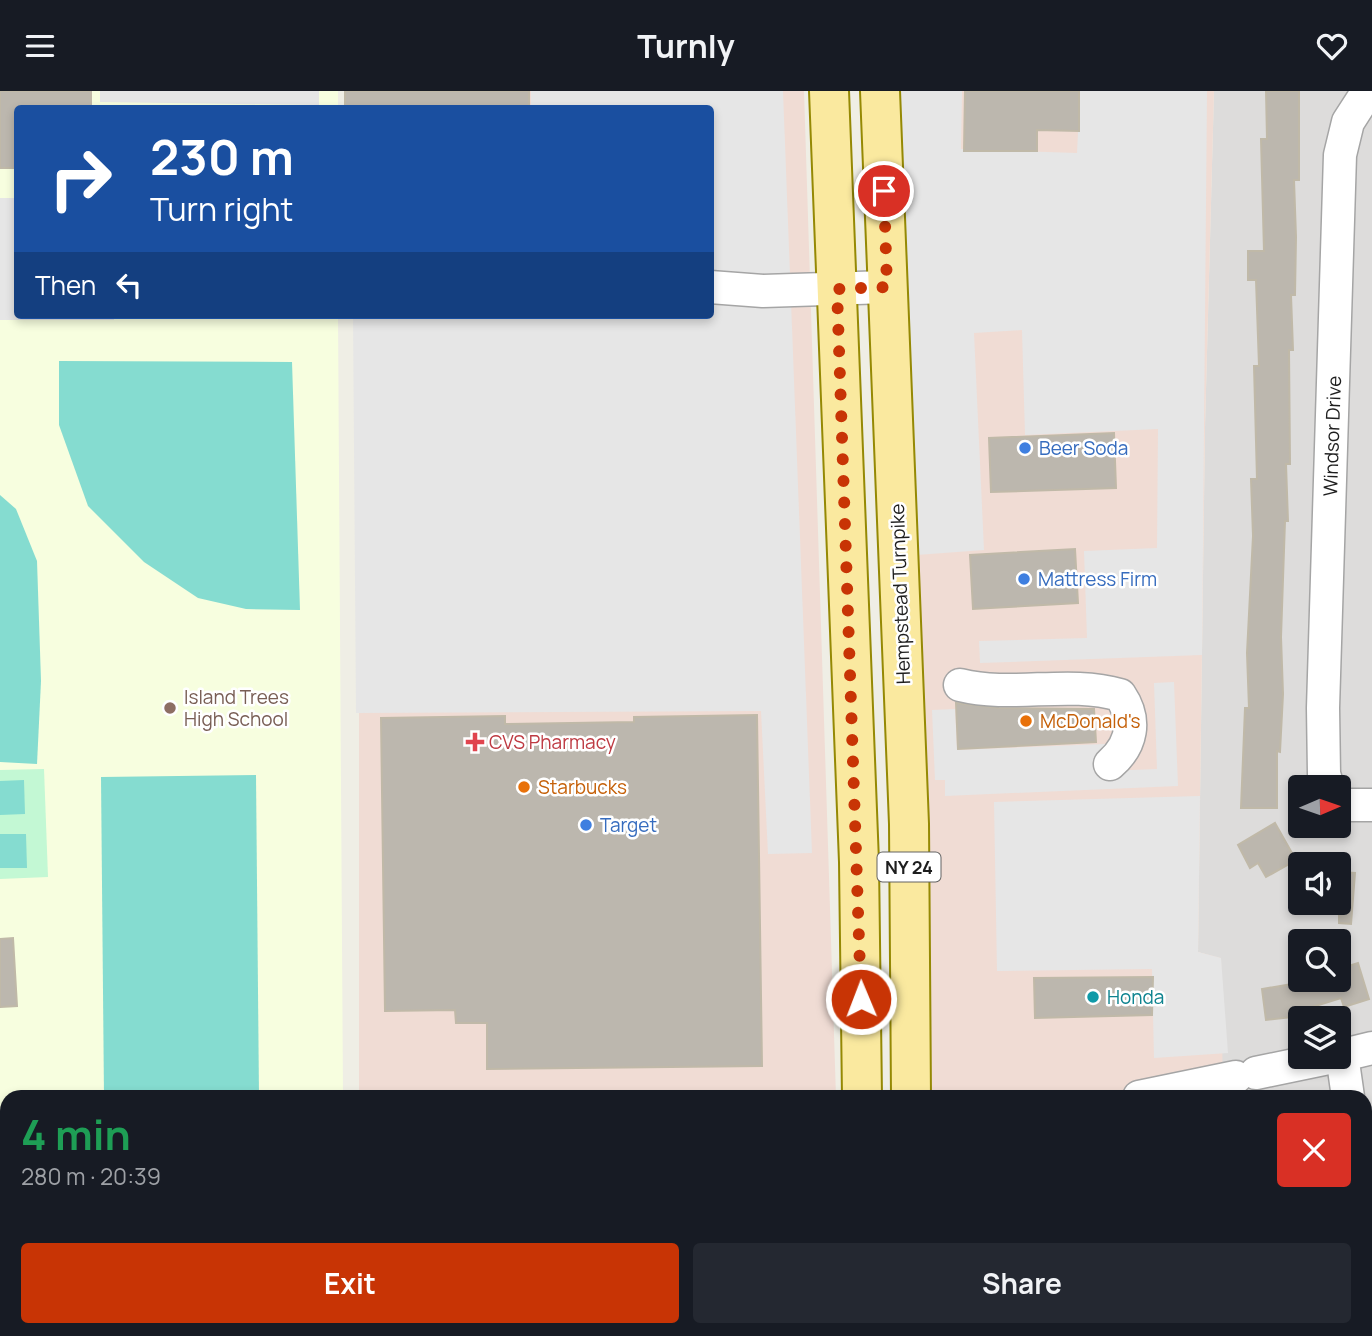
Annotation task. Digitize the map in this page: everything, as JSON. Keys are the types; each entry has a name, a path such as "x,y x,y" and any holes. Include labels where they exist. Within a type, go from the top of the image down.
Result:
{"main road":[{"name":"NY 24","path":"829,91 859,862 862,1090"},
{"name":"Hempstead Turnpike","path":"880,91 909,820 911,1090"}],"street":[{"name":"Windsor Drive","path":"1324,775 1323,708 1340,155 1348,122 1368,91"},
{"path":"714,287 764,291 887,287"},
{"path":"960,685 987,691 1089,687 1120,695 1127,706 1129,737 1124,752 1110,764"},
{"path":"1351,805 1372,804"},
{"path":"1351,1053 1372,1048"},
{"path":"1173,1090 1288,1066"},
{"path":"1341,1069 1346,1090"}],"shaded area":[{"name":"Island Trees High School","path":"0,91 338,91 338,105 14,105 14,319 338,319 343,1090 0,1090"},
{"path":"100,91 319,91 319,105 100,102"},
{"path":"359,91 804,91 836,1090 359,1090 359,319 714,319 714,105 359,105"},
{"path":"531,91 783,91 812,853 768,854 761,711 356,713 353,319 714,319 714,105 531,105"},
{"path":"884,91 962,91 961,149 1077,153 1080,91 1207,91 1202,655 980,663 979,641 1087,638 1084,551 1157,548 1158,429 1025,435 1022,330 974,333 984,550 903,556"},
{"path":"887,91 1214,91 1205,427 1198,952 1221,958 1223,1090 929,1090"},
{"path":"1214,91 1372,91 1372,1090 1222,1090 1221,959 1198,952 1205,427"},
{"path":"0,198 14,198 14,319 114,320 0,320"},
{"path":"59,361 292,362 300,610 246,609 198,598 144,562 88,506 59,425"},
{"path":"0,495 16,509 37,561 41,681 37,764 0,762"},
{"path":"1174,682 1178,786 945,796 945,780 935,780 932,710 955,709 957,750 1105,744 1106,771 1157,769 1154,683"},
{"path":"44,769 48,877 0,879 0,770"},
{"path":"256,775 259,1090 104,1090 101,777"},
{"path":"24,780 25,814 0,815 0,781"},
{"path":"1200,796 1198,952 1221,958 1228,1053 1154,1058 1152,969 997,971 994,802"},
{"path":"0,834 26,834 27,868 0,868"}],"building":[{"path":"0,91 91,91 91,105 14,105 14,168 0,168"},
{"path":"345,91 529,91 529,105 345,105"},
{"path":"965,91 1079,91 1079,131 1037,130 1037,151 964,151"},
{"path":"1266,91 1299,91 1299,180 1294,180 1295,295 1291,295 1293,350 1289,350 1290,464 1286,464 1288,521 1285,521 1281,637 1283,694 1280,752 1277,751 1277,808 1241,808 1245,708 1249,708 1247,653 1253,536 1251,479 1257,479 1254,366 1259,366 1256,280 1248,280 1248,251 1264,251 1261,139 1267,139"},
{"path":"1114,433 1116,488 991,492 989,438"},
{"name":"Mattress Firm","path":"1075,549 1078,603 973,609 970,555"},
{"name":"McDonald's","path":"956,703 999,708 1094,709 1096,742 958,749"},
{"path":"757,715 762,1066 487,1069 487,1023 456,1023 455,1010 385,1011 381,718 505,716 505,724 634,722 634,717"},
{"path":"1275,823 1291,852 1288,852 1288,865 1266,877 1258,863 1250,868 1238,845"},
{"path":"1351,873 1355,873 1351,924 1339,923 1339,915 1351,915"},
{"path":"13,938 17,1006 0,1007 0,939"},
{"path":"1358,963 1369,999 1347,1006 1344,1006 1341,998 1315,1006 1288,1006 1288,1018 1266,1020 1262,989 1288,985 1288,992 1351,992 1351,965"},
{"name":"Honda","path":"1153,977 1152,1015 1035,1018 1034,978"}],"place":[{"name":"Beer Soda","path":"1025,448"},
{"name":"Mattress Firm","path":"1024,579"},
{"name":"Island Trees High School","path":"170,708"},
{"name":"McDonald's","path":"1026,721"},
{"name":"CVS Pharmacy","path":"475,742"},
{"name":"Starbucks","path":"524,787"},
{"name":"Target","path":"586,825"},
{"name":"Honda","path":"1093,997"}],"route":[{"path":"861,999 859,862 837,289 887,287 884,191"}]}
